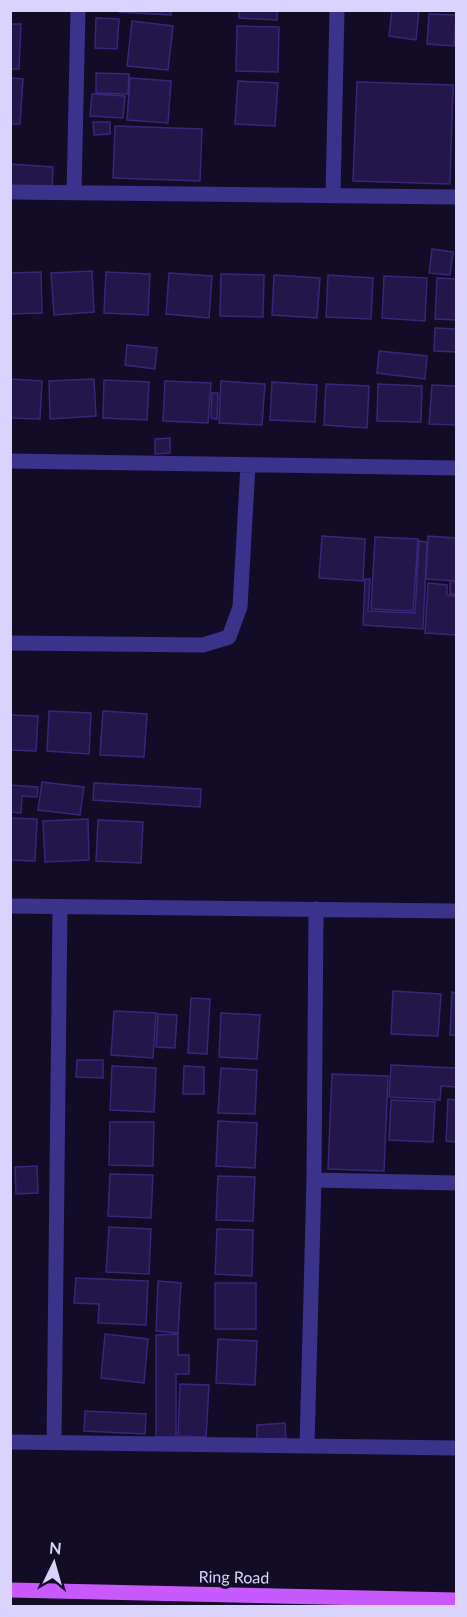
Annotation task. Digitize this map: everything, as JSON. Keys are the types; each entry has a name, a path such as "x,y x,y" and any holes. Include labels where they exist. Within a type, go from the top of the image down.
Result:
{"main road":[{"name":"Ring Road","path":"10,1590 456,1600"}],"street":[{"path":"74,193 78,10"},
{"path":"333,195 337,10"},
{"path":"10,192 456,197"},
{"path":"10,461 456,468"},
{"path":"10,643 203,645 229,637 240,607 248,465"},
{"path":"10,906 456,910"},
{"path":"54,1443 60,907"},
{"path":"307,1446 314,1180 316,909"},
{"path":"314,1180 456,1183"},
{"path":"10,1442 456,1448"}],"building":[{"path":"119,10 171,10 171,15 119,12"},
{"path":"239,10 277,10 277,20 239,18"},
{"path":"392,10 419,10 416,40 389,36"},
{"path":"429,14 456,15 454,46 427,44"},
{"path":"96,18 119,19 117,49 95,48"},
{"path":"132,21 173,26 168,70 127,66"},
{"path":"10,24 21,24 19,69 10,69"},
{"path":"237,26 279,27 278,72 236,71"},
{"path":"96,73 129,74 128,94 96,93"},
{"path":"10,78 23,79 20,124 10,124"},
{"path":"130,78 171,81 168,123 127,120"},
{"path":"238,81 278,83 275,126 235,124"},
{"path":"357,82 453,85 450,184 353,181"},
{"path":"92,94 125,96 123,118 90,116"},
{"path":"93,122 110,122 110,134 94,135"},
{"path":"115,126 202,129 200,181 113,178"},
{"path":"10,164 53,167 52,192 10,189"},
{"path":"432,249 453,252 450,275 429,273"},
{"path":"92,271 94,312 54,315 51,273"},
{"path":"41,272 42,313 10,314 10,273"},
{"path":"106,272 150,274 148,315 104,313"},
{"path":"169,273 212,276 209,318 166,314"},
{"path":"221,274 264,275 263,317 220,316"},
{"path":"274,275 320,278 317,318 272,315"},
{"path":"328,275 373,278 371,319 326,317"},
{"path":"384,276 427,278 425,321 382,318"},
{"path":"437,278 456,279 456,320 435,319"},
{"path":"435,328 456,329 456,352 434,351"},
{"path":"127,345 157,348 155,369 125,365"},
{"path":"379,351 427,356 425,379 377,373"},
{"path":"10,379 42,381 40,419 10,418"},
{"path":"94,379 96,416 50,419 49,381"},
{"path":"104,380 149,382 147,420 103,418"},
{"path":"165,381 211,383 208,423 163,421"},
{"path":"221,381 265,384 262,425 219,423"},
{"path":"272,382 317,385 315,422 270,420"},
{"path":"326,384 369,386 367,428 324,425"},
{"path":"378,384 422,386 421,422 377,421"},
{"path":"432,385 456,386 456,425 429,424"},
{"path":"212,393 218,393 217,419 211,418"},
{"path":"170,438 170,453 155,454 155,439"},
{"path":"322,536 365,539 363,581 319,578"},
{"path":"428,536 456,538 456,581 426,579"},
{"path":"375,537 418,539 413,611 371,609"},
{"path":"419,541 427,542 423,629 363,625 365,579 370,579 368,611 415,613"},
{"path":"450,581 456,582 456,594 450,594"},
{"path":"428,583 447,585 447,595 456,596 456,635 425,633"},
{"path":"49,711 91,713 89,754 47,751"},
{"path":"103,711 147,714 144,757 100,755"},
{"path":"10,715 38,716 36,751 10,750"},
{"path":"42,782 84,787 80,815 38,810"},
{"path":"94,783 201,789 200,807 93,800"},
{"path":"10,785 38,787 37,797 22,796 21,813 10,812"},
{"path":"10,818 37,819 35,861 10,860"},
{"path":"88,819 89,860 45,862 43,821"},
{"path":"98,820 143,822 141,863 96,861"},
{"path":"393,991 441,994 438,1036 391,1034"},
{"path":"452,992 456,993 456,1035 450,1035"},
{"path":"191,998 210,999 207,1054 188,1053"},
{"path":"114,1011 156,1013 153,1058 111,1055"},
{"path":"221,1013 260,1015 257,1059 219,1057"},
{"path":"158,1014 177,1015 175,1048 156,1047"},
{"path":"77,1060 103,1060 103,1078 76,1077"},
{"path":"391,1065 456,1068 456,1087 441,1086 440,1100 389,1097"},
{"path":"112,1066 156,1068 154,1112 110,1110"},
{"path":"184,1066 204,1067 204,1094 183,1094"},
{"path":"221,1068 257,1070 255,1114 218,1113"},
{"path":"332,1074 388,1076 384,1171 328,1169"},
{"path":"448,1099 456,1100 456,1142 446,1141"},
{"path":"391,1100 435,1102 433,1142 389,1140"},
{"path":"218,1121 257,1123 255,1168 216,1166"},
{"path":"110,1122 154,1122 153,1166 109,1165"},
{"path":"37,1166 38,1193 16,1194 15,1167"},
{"path":"110,1174 153,1175 151,1218 108,1216"},
{"path":"218,1176 255,1177 253,1221 216,1220"},
{"path":"109,1227 151,1229 149,1274 106,1272"},
{"path":"217,1229 253,1230 252,1276 215,1274"},
{"path":"76,1278 148,1281 146,1325 98,1323 99,1304 74,1303"},
{"path":"158,1281 181,1283 178,1333 156,1331"},
{"path":"215,1283 256,1283 256,1329 215,1329"},
{"path":"105,1334 148,1339 144,1383 101,1378"},
{"path":"178,1334 178,1355 189,1355 189,1374 176,1374 176,1437 156,1437 156,1335"},
{"path":"218,1339 257,1341 255,1385 216,1383"},
{"path":"180,1384 209,1385 206,1437 178,1436"},
{"path":"85,1411 146,1414 145,1434 84,1431"},
{"path":"285,1423 286,1438 257,1440 257,1425"}]}
